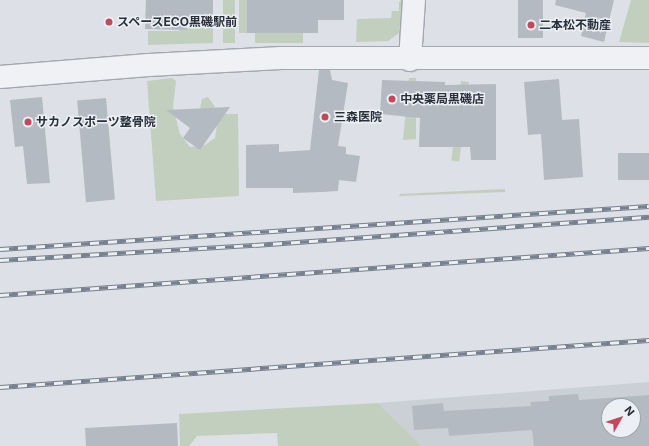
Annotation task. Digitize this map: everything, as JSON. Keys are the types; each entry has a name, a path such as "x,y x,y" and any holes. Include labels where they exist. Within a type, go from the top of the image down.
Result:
{"street":[{"path":"410,60 414,0"},
{"path":"0,77 149,65 281,58 410,60 649,58"}],"shaded area":[{"path":"649,382 649,446 422,446 378,403"}],"green space":[{"path":"223,0 235,0 235,43 223,43"},
{"path":"239,0 247,0 247,33 239,33"},
{"path":"404,0 402,31 388,41 356,42 357,19 391,18 392,11 399,11 399,2"},
{"path":"631,0 649,0 649,43 619,42"},
{"path":"295,1 303,14 303,43 255,43 255,33 295,33"},
{"path":"213,21 213,43 148,45 148,31 179,31 184,22"},
{"path":"172,78 176,81 173,107 180,134 190,147 205,145 215,138 217,125 210,113 200,108 202,99 208,97 215,107 216,114 238,114 239,196 156,201 147,81"},
{"path":"409,78 416,78 416,139 403,140"},
{"path":"461,81 469,82 459,161 451,160"},
{"path":"505,189 505,192 399,196 400,194"},
{"path":"378,403 422,446 278,446 277,433 197,436 189,446 180,446 179,414"}],"building":[{"path":"146,0 213,0 213,20 179,19 187,30 145,29"},
{"path":"247,0 344,0 344,20 318,20 318,33 247,33"},
{"path":"518,0 543,0 543,38 518,38"},
{"path":"556,0 614,0 604,42 581,36 586,13 555,5"},
{"path":"319,70 330,70 332,80 348,83 338,146 346,147 346,154 360,156 356,182 339,180 338,191 322,192 293,193 293,188 246,188 246,145 279,144 279,152 310,150"},
{"path":"559,79 562,120 579,119 583,177 544,180 541,134 528,135 524,82"},
{"path":"382,80 445,82 445,85 496,84 496,160 471,160 470,147 419,147 420,118 380,114"},
{"path":"42,97 50,183 27,184 23,146 15,147 10,100"},
{"path":"106,98 115,200 86,202 77,101"},
{"path":"230,107 200,150 183,138 190,128 166,110"},
{"path":"618,153 649,153 649,180 618,180"},
{"path":"578,394 579,400 601,398 601,438 641,438 641,398 607,398 649,395 649,446 534,446 532,430 449,436 448,428 414,430 412,406 443,403 444,411 531,406 530,402 549,401 549,396"},
{"path":"177,423 178,446 86,446 85,428"}],"railway":[{"path":"0,249 649,206"},
{"path":"0,260 255,245 649,217"},
{"path":"0,295 649,248"},
{"path":"0,387 649,340"}],"place":[{"name":"スペースECO黒磯駅前","path":"109,22"},
{"name":"二本松不動産","path":"531,25"},
{"name":"中央薬局黒磯店","path":"392,99"},
{"name":"三森医院","path":"325,117"},
{"name":"サカノスポーツ整骨院","path":"28,122"}]}
